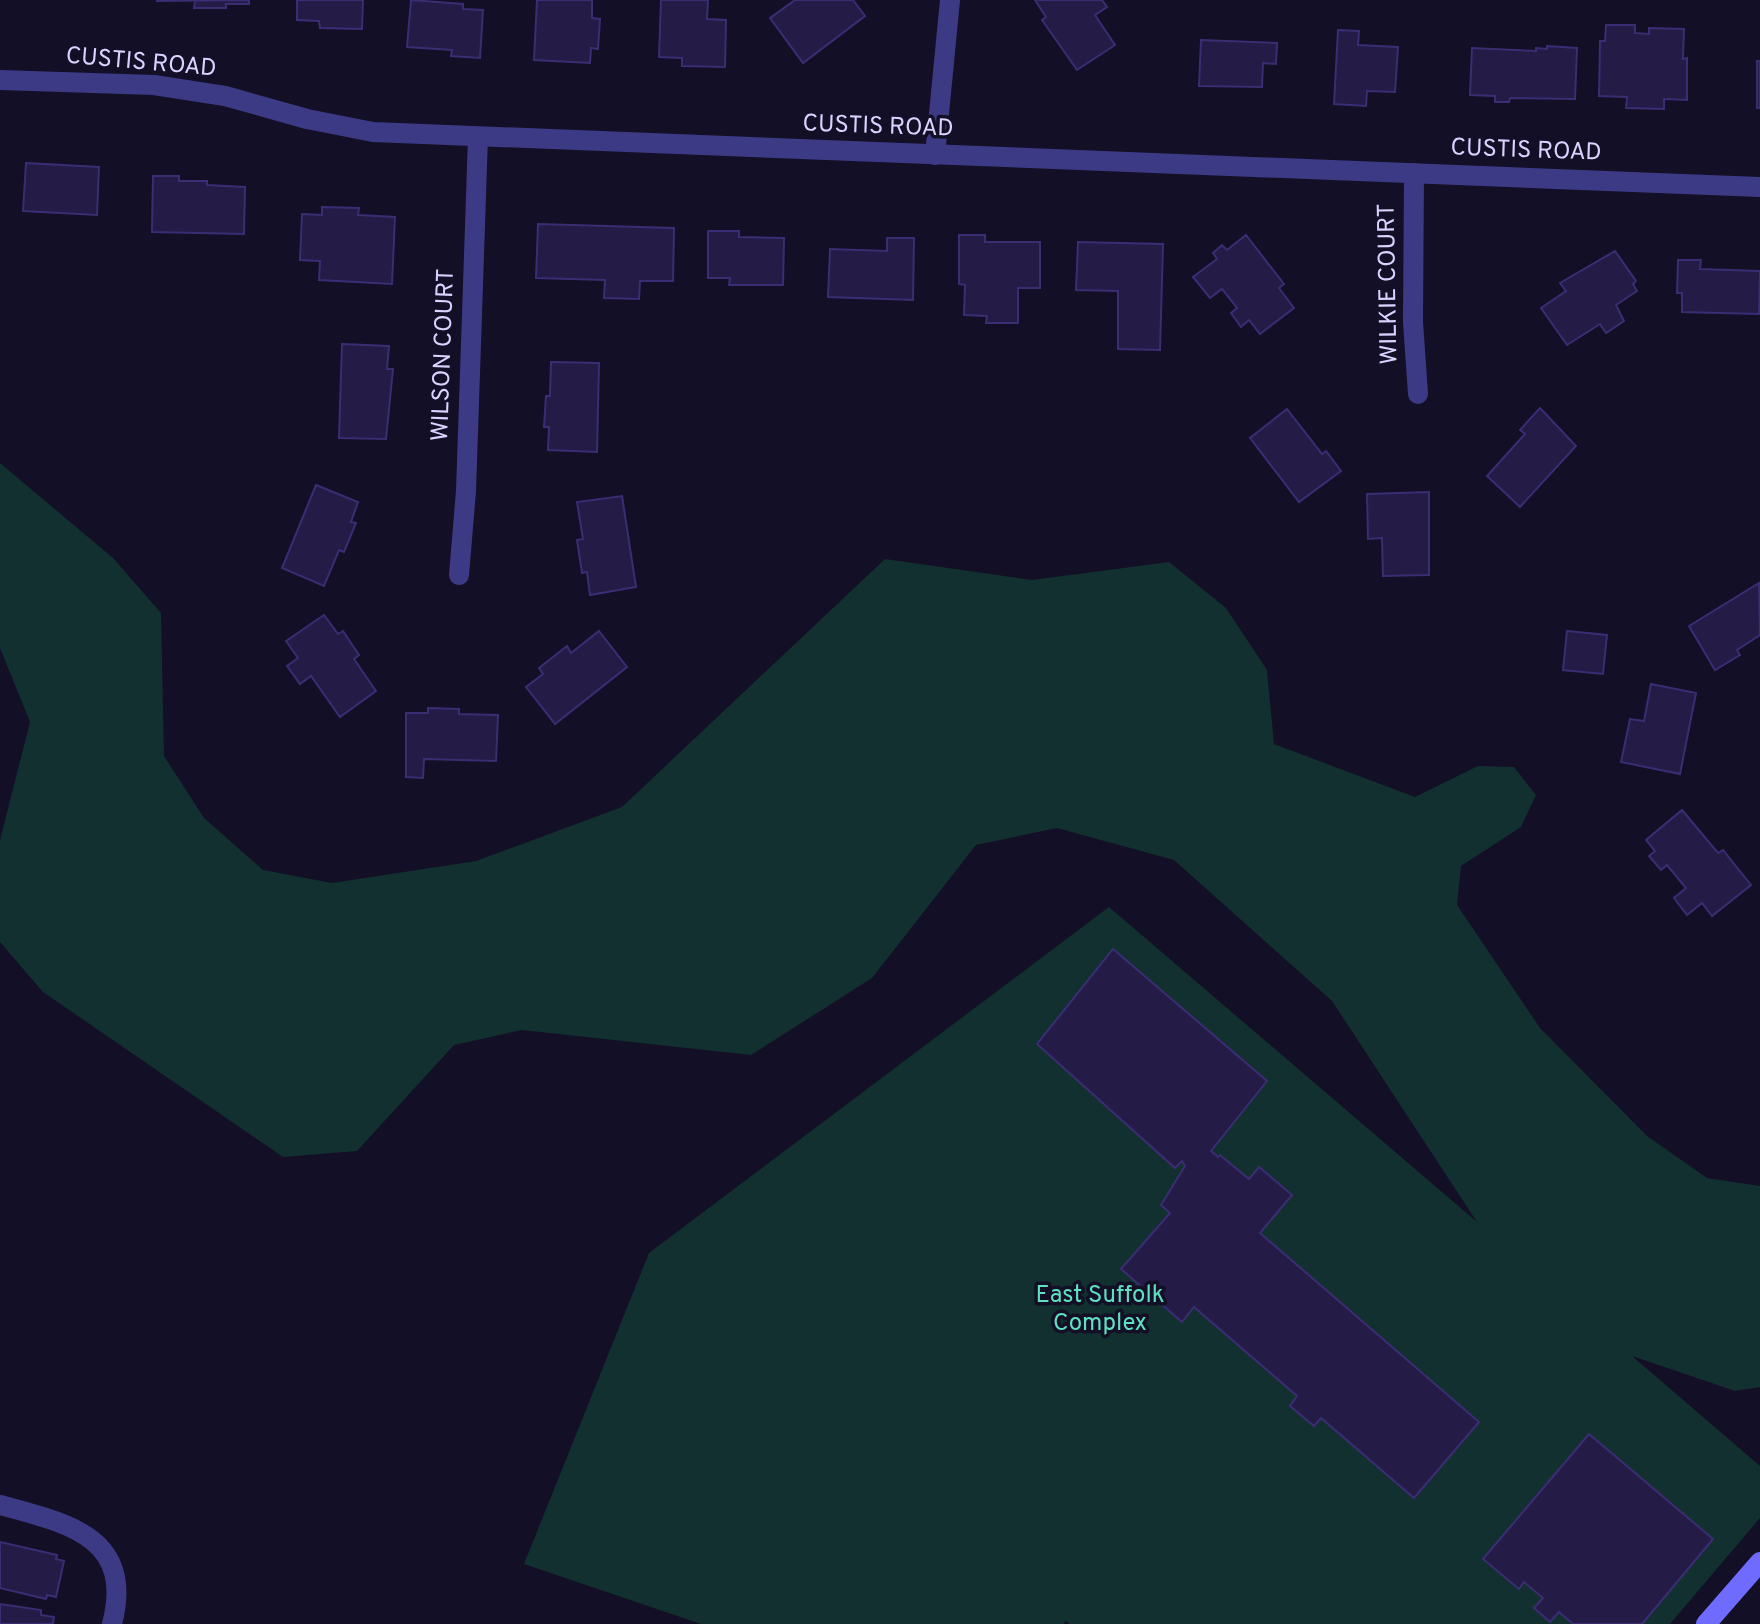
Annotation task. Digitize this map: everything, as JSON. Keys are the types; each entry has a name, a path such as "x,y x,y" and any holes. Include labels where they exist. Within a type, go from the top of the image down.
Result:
{"street":[{"path":"935,155 950,0"},
{"name":"CUSTIS ROAD","path":"0,80 154,85 225,96 307,119 373,132 1760,187"},
{"name":"WILSON COURT","path":"459,575 466,491 478,137"},
{"name":"WILKIE COURT","path":"1414,173 1413,322 1418,394"},
{"path":"0,1505 65,1522 83,1532 105,1554 116,1583 117,1604 112,1624"},
{"path":"1706,1624 1760,1562"}],"green space":[{"name":"East Suffolk Complex","path":"0,463 113,558 161,613 164,756 204,818 263,870 332,883 476,861 622,807 885,559 1032,580 1169,562 1226,608 1267,670 1274,744 1415,797 1478,766 1514,767 1536,795 1521,827 1461,866 1457,905 1540,1028 1647,1136 1707,1178 1760,1186 1760,1387 1735,1391 1632,1356 1760,1466 1760,1518 1670,1624 1070,1624 1066,1621 1063,1624 701,1624 524,1564 649,1253 1109,907 1477,1222 1332,1001 1174,860 1057,828 976,845 872,978 751,1055 522,1030 454,1045 357,1151 283,1157 43,992 0,942 0,840 30,722 0,648"}],"building":[{"path":"249,0 249,4 226,4 226,8 194,8 195,1 156,1"},
{"path":"297,0 363,0 362,29 320,28 319,21 297,20"},
{"path":"411,0 463,4 463,9 483,10 480,58 451,56 452,50 407,47"},
{"path":"537,0 592,0 592,18 600,19 598,49 591,48 590,63 534,60"},
{"path":"661,0 708,0 707,19 726,20 725,67 682,66 682,58 659,57"},
{"path":"795,0 853,0 865,16 803,63 770,18"},
{"path":"1035,0 1102,0 1107,7 1095,15 1115,45 1077,70 1042,20 1046,17"},
{"path":"1606,25 1635,25 1635,33 1649,34 1649,28 1684,29 1687,100 1664,99 1664,109 1626,108 1627,97 1599,96 1600,41 1605,41"},
{"path":"1338,30 1359,31 1358,45 1398,47 1395,92 1367,91 1366,106 1334,104"},
{"path":"1201,40 1277,43 1276,64 1263,63 1262,87 1199,86"},
{"path":"1547,46 1577,48 1575,99 1510,98 1509,102 1495,102 1495,96 1470,95 1472,48 1536,51 1536,48 1547,49"},
{"path":"1757,61 1760,61 1760,108 1757,108"},
{"path":"26,163 99,167 97,215 23,211"},
{"path":"153,176 179,176 179,181 207,181 207,185 245,187 244,234 152,232"},
{"path":"322,207 359,208 358,215 395,217 392,284 319,280 320,261 300,260 302,214 322,215"},
{"path":"538,224 674,228 673,281 640,281 639,299 604,298 605,280 536,278"},
{"path":"708,231 739,231 739,237 784,238 783,285 729,285 730,278 708,278"},
{"path":"959,235 985,235 985,242 1040,242 1040,288 1018,288 1018,323 986,323 987,316 964,315 965,285 959,284"},
{"path":"1246,235 1284,284 1279,288 1294,308 1260,334 1249,320 1241,327 1231,313 1237,308 1222,289 1210,298 1193,277 1217,259 1213,253 1222,245 1227,250"},
{"path":"887,238 914,238 913,300 828,297 830,249 887,251"},
{"path":"1078,242 1163,244 1160,350 1118,349 1118,291 1076,290"},
{"path":"1615,251 1636,281 1633,284 1637,291 1616,305 1624,321 1606,333 1600,324 1567,345 1541,308 1566,291 1560,283"},
{"path":"1678,260 1701,260 1700,269 1760,271 1759,314 1682,312 1682,293 1677,293"},
{"path":"342,344 389,346 387,369 393,369 386,439 339,438"},
{"path":"551,362 599,363 597,452 548,450 549,427 544,427 546,396 550,396"},
{"path":"1540,408 1576,446 1520,507 1487,476 1525,434 1520,430"},
{"path":"1287,409 1322,454 1326,451 1341,471 1299,502 1250,438"},
{"path":"316,485 358,502 351,522 356,523 344,552 339,550 324,586 282,568"},
{"path":"1429,492 1429,575 1383,576 1382,538 1368,539 1367,494"},
{"path":"622,496 636,587 590,595 587,572 582,573 577,540 583,539 577,502"},
{"path":"1759,583 1760,635 1737,650 1740,655 1715,670 1689,626"},
{"path":"324,615 338,634 343,631 359,655 354,659 376,691 340,717 311,676 300,684 287,666 298,658 286,641"},
{"path":"599,631 627,667 555,724 526,687 543,674 539,668 567,646 571,653"},
{"path":"1567,631 1607,635 1603,674 1563,670"},
{"path":"1651,684 1696,693 1680,774 1621,762 1630,719 1644,721"},
{"path":"428,708 459,709 459,714 498,715 496,761 424,759 423,778 406,777 406,713 428,713"},
{"path":"1682,810 1718,853 1723,850 1751,885 1712,916 1702,903 1687,915 1674,898 1686,888 1667,865 1661,870 1649,856 1655,851 1646,840"},
{"path":"1113,949 1267,1081 1211,1151 1249,1179 1259,1167 1292,1195 1260,1233 1479,1422 1414,1498 1321,1418 1314,1426 1290,1406 1297,1396 1194,1307 1182,1322 1121,1269 1170,1213 1161,1205 1185,1166 1182,1161 1175,1168 1037,1044"},
{"path":"1589,1434 1713,1539 1642,1624 1573,1624 1559,1612 1550,1622 1534,1608 1543,1598 1524,1582 1519,1589 1483,1559"},
{"path":"0,1542 57,1555 56,1559 64,1561 56,1597 47,1595 46,1599 0,1588"},
{"path":"0,1604 41,1610 41,1615 54,1617 53,1624 0,1624"}]}
